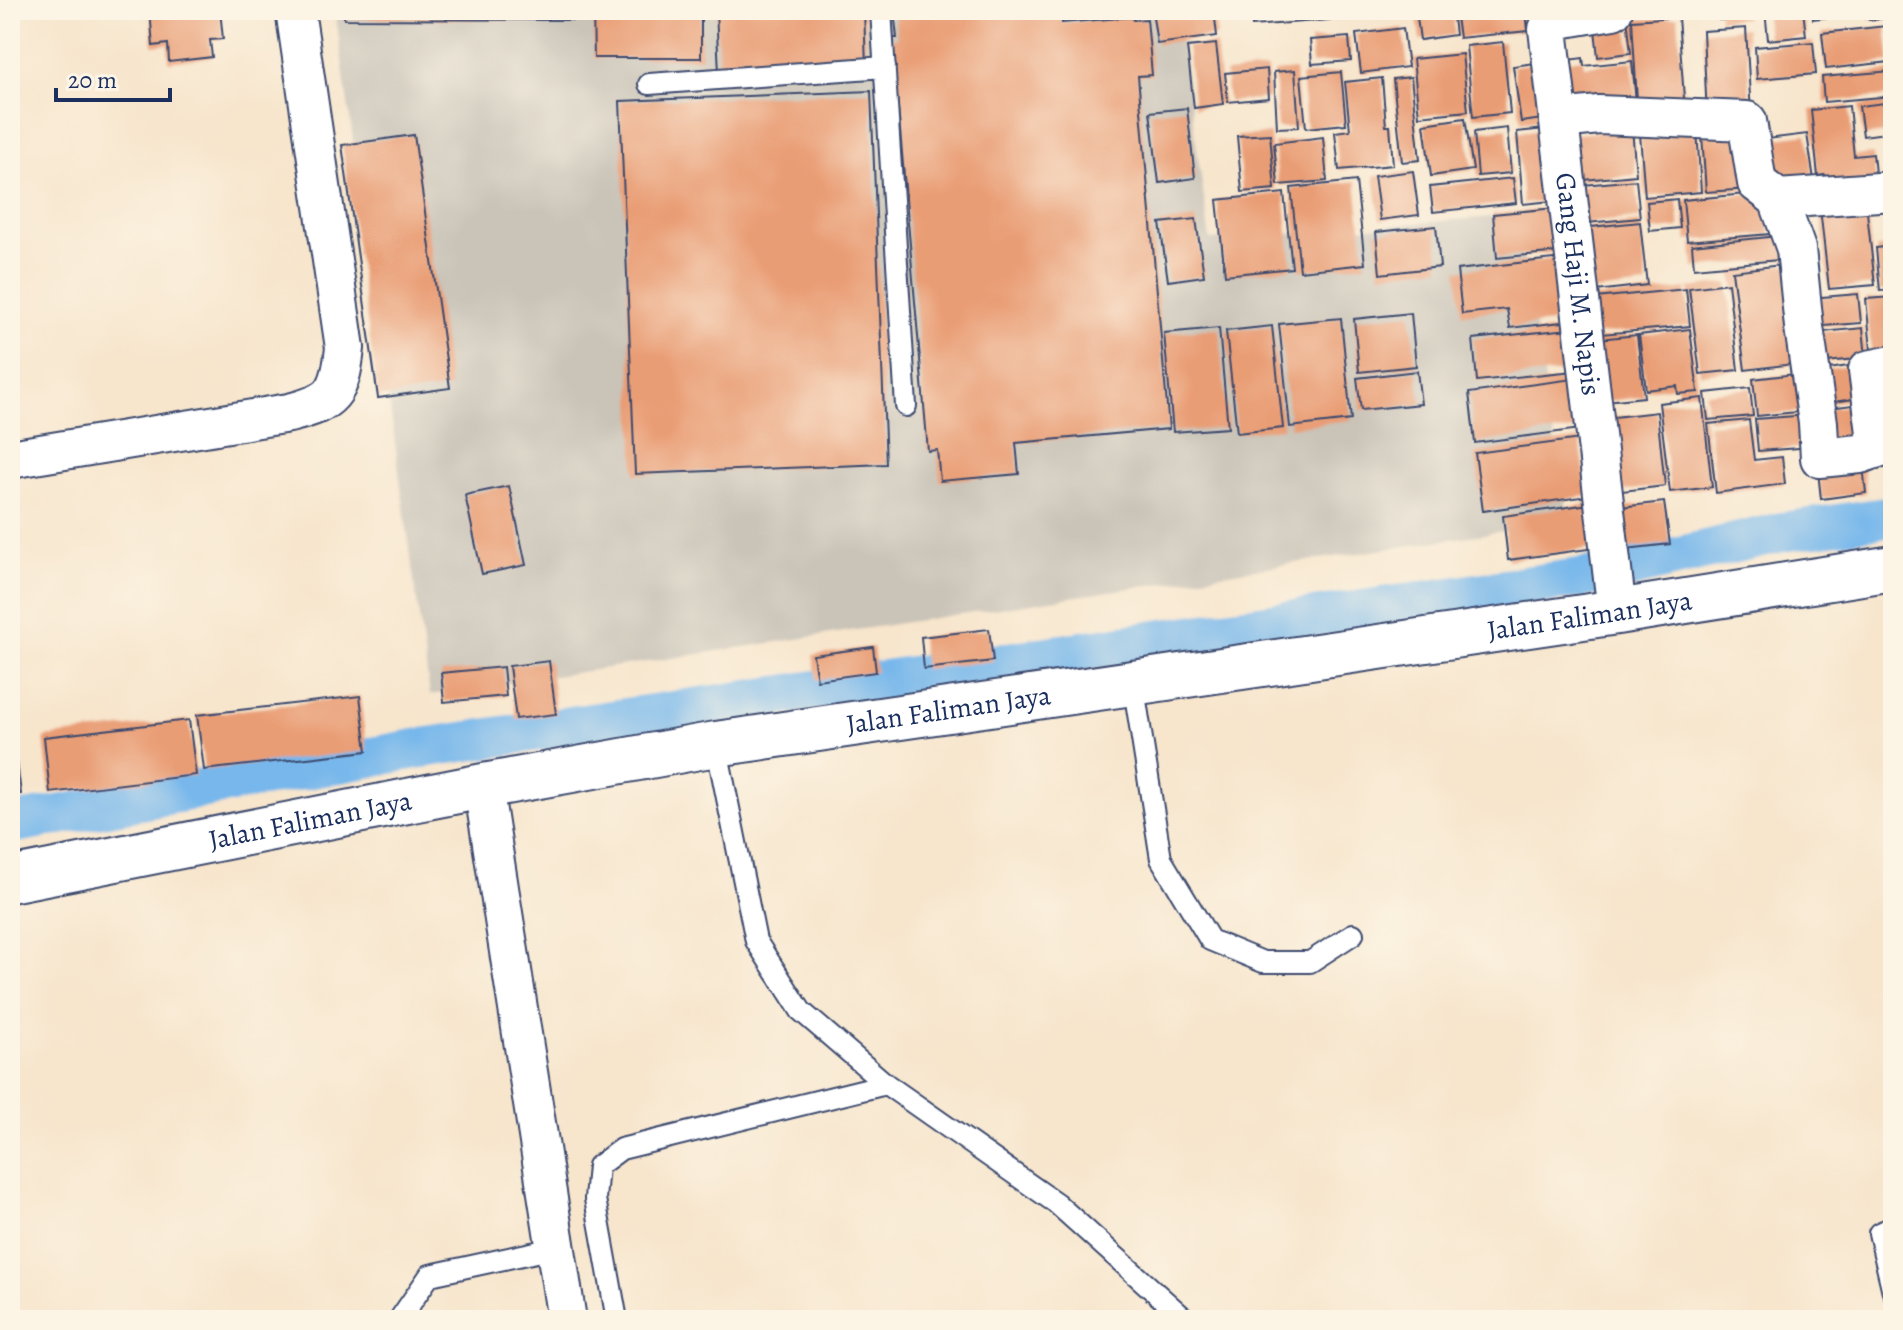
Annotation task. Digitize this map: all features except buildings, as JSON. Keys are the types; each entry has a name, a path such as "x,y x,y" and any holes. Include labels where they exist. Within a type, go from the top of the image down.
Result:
{"street":[{"path":"10,459 289,413 317,406 330,397 342,373 345,348 295,10"},
{"name":"Gang Haji M. Napis","path":"1613,10 1553,20 1548,29 1616,604"},
{"path":"1560,119 1599,115 1747,121 1757,183 1778,199 1796,249 1820,458 1860,454 1878,448 1868,370 1893,365"},
{"path":"1778,199 1893,191"},
{"name":"Jalan Faliman Jaya","path":"10,880 483,786 716,744 1133,682 1616,604 1893,568"},
{"path":"483,786 567,1320"}],"lane":[{"path":"881,10 906,406"},
{"path":"649,84 885,67"},
{"path":"1133,682 1161,859 1210,940 1263,962 1310,962 1353,934"},
{"path":"716,744 756,941 801,1011 886,1084 1056,1203 1186,1320"},
{"path":"617,1320 595,1199 598,1166 621,1149 886,1084"},
{"path":"1893,1227 1879,1233 1893,1292"},
{"path":"399,1320 430,1275 555,1248"}],"shaded area":[{"path":"335,10 1177,10 1210,240 1516,215 1569,521 430,695"}],"waterway":[{"path":"10,824 415,749 1600,575 1782,532 1893,516"}]}
